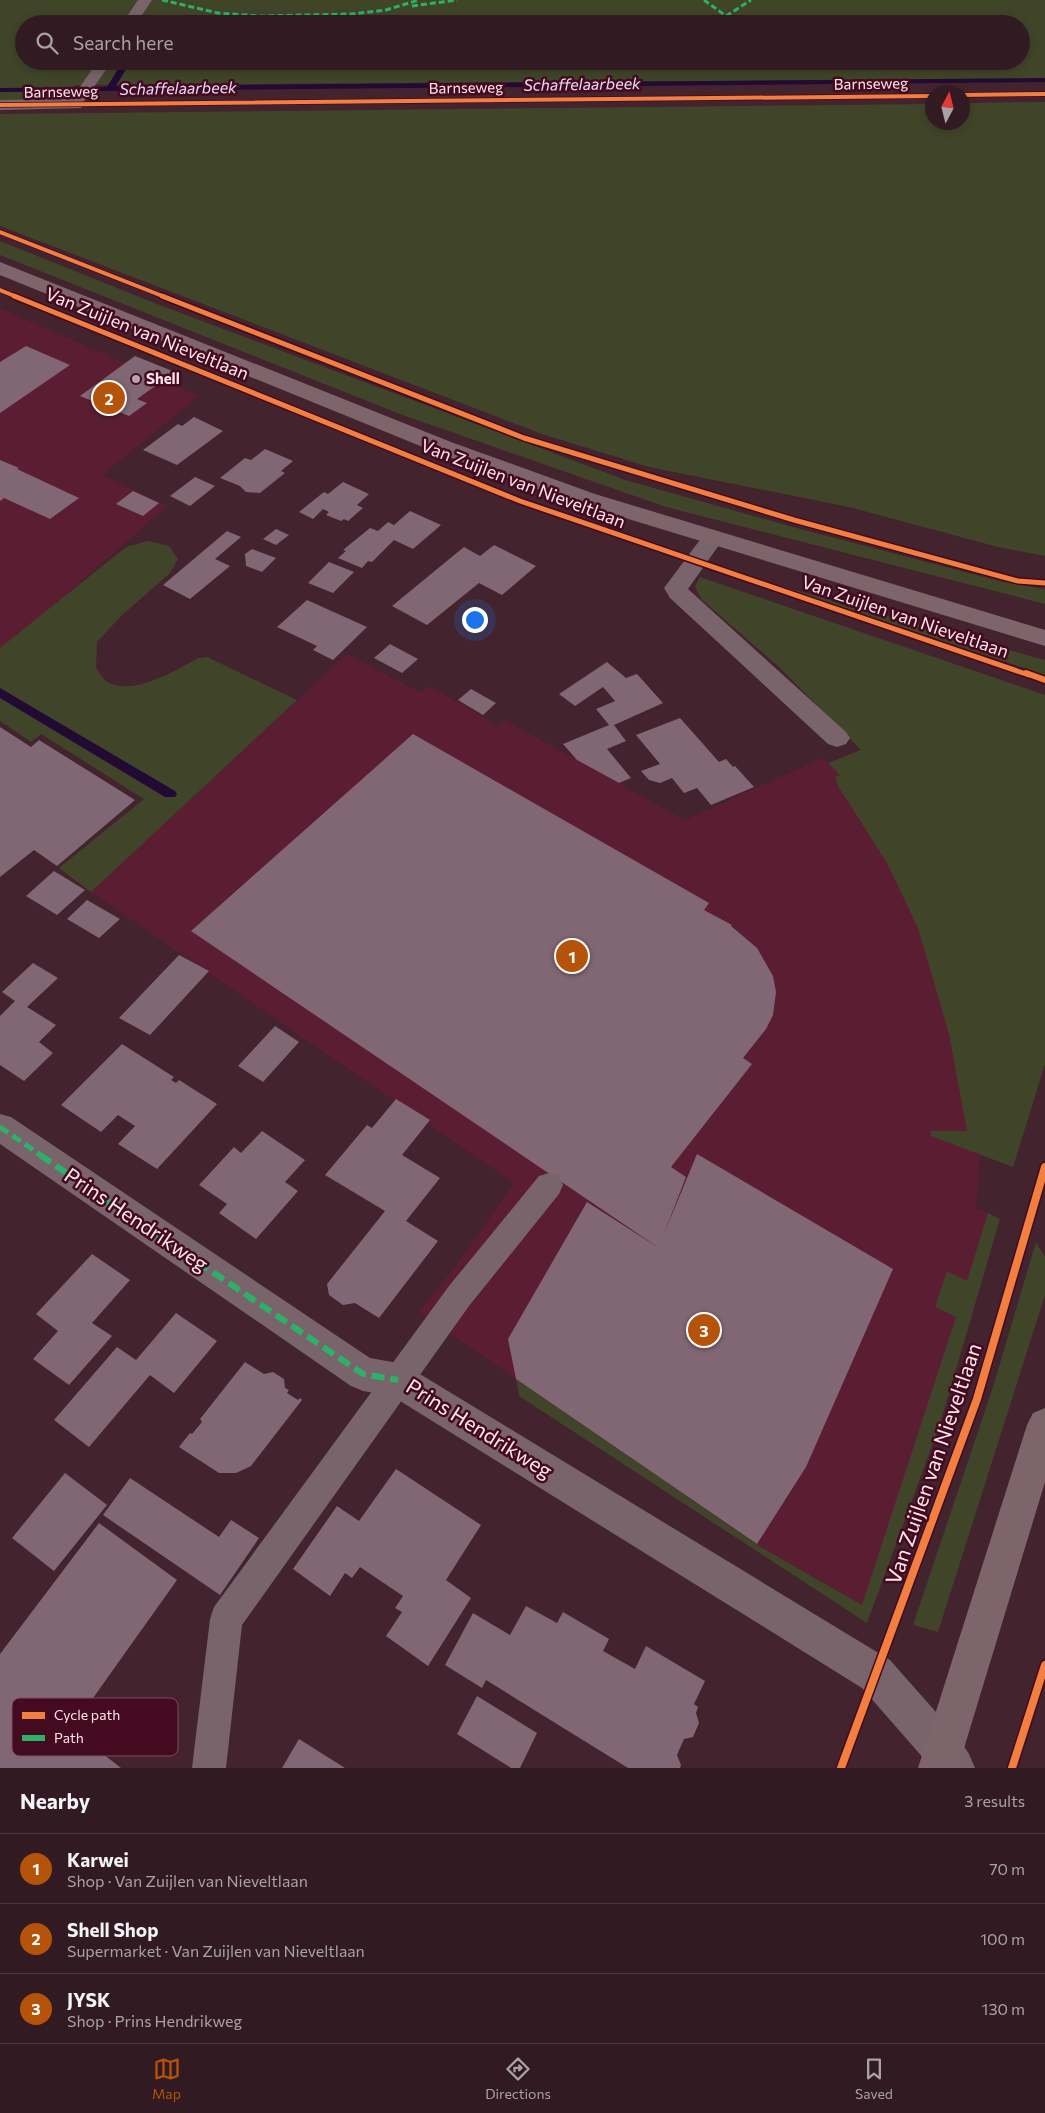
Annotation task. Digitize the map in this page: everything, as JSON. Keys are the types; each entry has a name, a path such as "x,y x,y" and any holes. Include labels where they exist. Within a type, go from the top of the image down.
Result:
{"main road":[{"name":"Van Zuijlen van Nieveltlaan","path":"0,268 443,447 587,499 1045,638"},
{"path":"946,1762 1045,1425"}],"street":[{"name":"Barnseweg","path":"0,105 82,95"},
{"path":"713,538 676,588 678,593 837,738"},
{"name":"Prins Hendrikweg","path":"0,1127 363,1374 398,1380 876,1674 946,1762"}],"lane":[{"path":"135,15 145,0"},
{"path":"82,95 99,70"},
{"path":"209,1768 226,1618 458,1296 549,1185"}],"shaded area":[{"path":"0,308 199,396 102,475 167,506 0,653"},
{"path":"347,654 421,693 429,686 499,726 505,720 685,820 822,758 841,775 908,891 956,1034 980,1155 976,1208 995,1216 862,1605 759,1546 419,1312 461,1259 514,1183 91,892"}],"green space":[{"path":"0,0 1045,0 1045,79 75,85 60,97 30,101 0,100"},
{"path":"1045,102 1045,556 998,547 849,507 649,467 542,434 0,226 0,114 925,104 925,130 970,130 970,103"},
{"path":"0,241 157,304 625,480 793,527 1003,582 1045,589 1045,604 666,507 400,414 0,255"},
{"path":"148,541 169,546 178,559 170,573 121,616 97,642 96,668 105,680 116,685 141,684 166,675 199,658 207,657 297,700 91,892 59,868 144,799 41,734 31,742 0,721 0,648 126,547"},
{"path":"700,577 1045,695 1045,1064 1013,1167 931,1136 931,1131 967,1131 949,1034 918,928 887,863 838,786 835,777 840,775 828,763 861,750 779,667 701,599 695,586"},
{"path":"773,584 1045,660 1045,675"},
{"path":"988,1213 1000,1219 940,1424 867,1623 519,1396 516,1379 759,1546 862,1605 956,1317 935,1307 947,1271 967,1281"},
{"path":"1036,1242 1045,1257 1045,1295 938,1632 913,1625 993,1387"}],"building":[{"path":"26,346 70,365 0,413 0,362"},
{"path":"135,356 175,372 137,399 147,403 129,416 80,396"},
{"path":"194,417 223,431 177,465 143,450 178,424 182,426"},
{"path":"265,449 293,461 281,471 285,473 260,493 246,492 240,486 220,478 245,458 251,460"},
{"path":"0,460 79,498 50,519 4,498 0,501"},
{"path":"195,477 215,486 190,506 170,496"},
{"path":"343,482 369,494 357,505 363,508 348,521 344,519 341,521 326,515 329,512 323,509 313,519 299,512 324,492 328,494"},
{"path":"133,491 159,503 143,516 116,504"},
{"path":"410,511 441,525 413,549 394,540 372,562 368,561 362,568 338,558 346,551 343,550 370,528 378,531 388,522 394,525"},
{"path":"276,529 289,535 276,545 263,539"},
{"path":"227,531 241,537 215,559 230,566 190,599 163,585"},
{"path":"494,545 536,566 502,595 479,583 427,625 392,606 464,547 480,556"},
{"path":"252,549 276,558 262,572 246,566 245,554"},
{"path":"329,562 354,572 333,593 308,583"},
{"path":"307,600 367,627 333,660 313,650 317,646 277,627"},
{"path":"390,644 418,659 402,673 374,658"},
{"path":"607,662 626,678 637,674 663,703 614,725 626,741 607,749 631,778 619,783 577,760 563,744 609,725 596,709 615,701 603,687 575,706 559,694"},
{"path":"471,689 496,703 483,715 458,700"},
{"path":"680,718 719,762 726,759 754,787 711,805 697,788 684,793 672,778 660,783 649,780 641,771 660,764 636,735"},
{"path":"0,727 31,747 39,740 135,800 57,866 34,850 0,877"},
{"path":"413,734 709,903 704,910 732,925 757,948 773,976 776,992 773,1015 766,1029 743,1058 752,1064 671,1167 686,1177 663,1236 697,1154 893,1269 806,1467 757,1544 516,1379 508,1339 587,1202 659,1248 191,931"},
{"path":"54,871 85,890 57,915 26,896"},
{"path":"87,900 120,919 99,938 67,919"},
{"path":"179,955 209,971 150,1035 119,1018"},
{"path":"33,963 58,978 27,1007 56,1025 39,1042 53,1053 24,1081 0,1065 0,1016 15,1001 2,992"},
{"path":"275,1026 299,1042 263,1082 238,1066"},
{"path":"122,1044 174,1077 171,1080 176,1083 179,1080 217,1104 157,1169 118,1144 135,1126 118,1115 101,1132 61,1105"},
{"path":"396,1099 430,1120 402,1155 440,1178 406,1221 438,1241 379,1318 355,1303 343,1305 329,1295 327,1284 385,1211 325,1175 367,1125 372,1128"},
{"path":"262,1131 305,1160 285,1182 298,1191 256,1239 219,1213 227,1204 199,1185 234,1147 241,1153"},
{"path":"92,1254 130,1280 92,1323 112,1336 69,1385 33,1359 58,1331 36,1314"},
{"path":"176,1313 217,1341 174,1393 150,1375 89,1447 54,1420 117,1347 136,1360"},
{"path":"245,1362 264,1374 273,1372 284,1379 285,1388 289,1390 287,1393 298,1400 300,1398 302,1400 251,1466 236,1473 219,1473 179,1447 202,1422 200,1419"},
{"path":"396,1469 481,1525 446,1580 471,1598 428,1666 386,1636 402,1612 395,1608 403,1596 360,1567 352,1578 345,1573 330,1596 293,1569 337,1506 359,1521"},
{"path":"65,1473 107,1505 54,1571 12,1538"},
{"path":"130,1478 219,1537 231,1520 259,1538 220,1595 103,1515"},
{"path":"99,1523 177,1580 93,1698 12,1698 12,1756 106,1756 121,1768 0,1768 0,1654"},
{"path":"526,1606 557,1623 563,1612 609,1639 603,1651 635,1669 646,1646 705,1681 694,1704 698,1707 696,1713 699,1723 693,1737 684,1739 677,1755 681,1765 680,1768 628,1768 486,1680 482,1688 445,1665 473,1613 510,1635"},
{"path":"477,1696 537,1733 520,1768 511,1768 457,1734"},
{"path":"299,1739 345,1768 282,1768"}],"waterway":[{"path":"110,89 122,70"},
{"name":"Schaffelaarbeek","path":"110,89 1045,80"},
{"name":"Schaffelaarbeek","path":"0,90 110,89"},
{"path":"0,692 170,794"}],"marked path":[{"path":"162,0 235,15"},
{"path":"334,15 386,10 419,0"},
{"path":"412,6 457,0"},
{"path":"704,0 725,15"},
{"path":"728,15 751,0"},
{"path":"0,1127 363,1374 398,1380"}],"cycle path":[{"path":"970,95 1045,94"},
{"path":"0,105 925,96"},
{"path":"0,232 524,438 794,520 1018,581 1045,583"},
{"path":"0,290 520,501 1045,680"},
{"path":"841,1768 977,1399 1045,1167"},
{"path":"1012,1768 1045,1665"}],"place":[{"name":"Shell","path":"136,379"},
{"name":"Shell Shop","path":"109,398"},
{"name":"Karwei","path":"572,956"},
{"name":"JYSK","path":"704,1330"}]}
